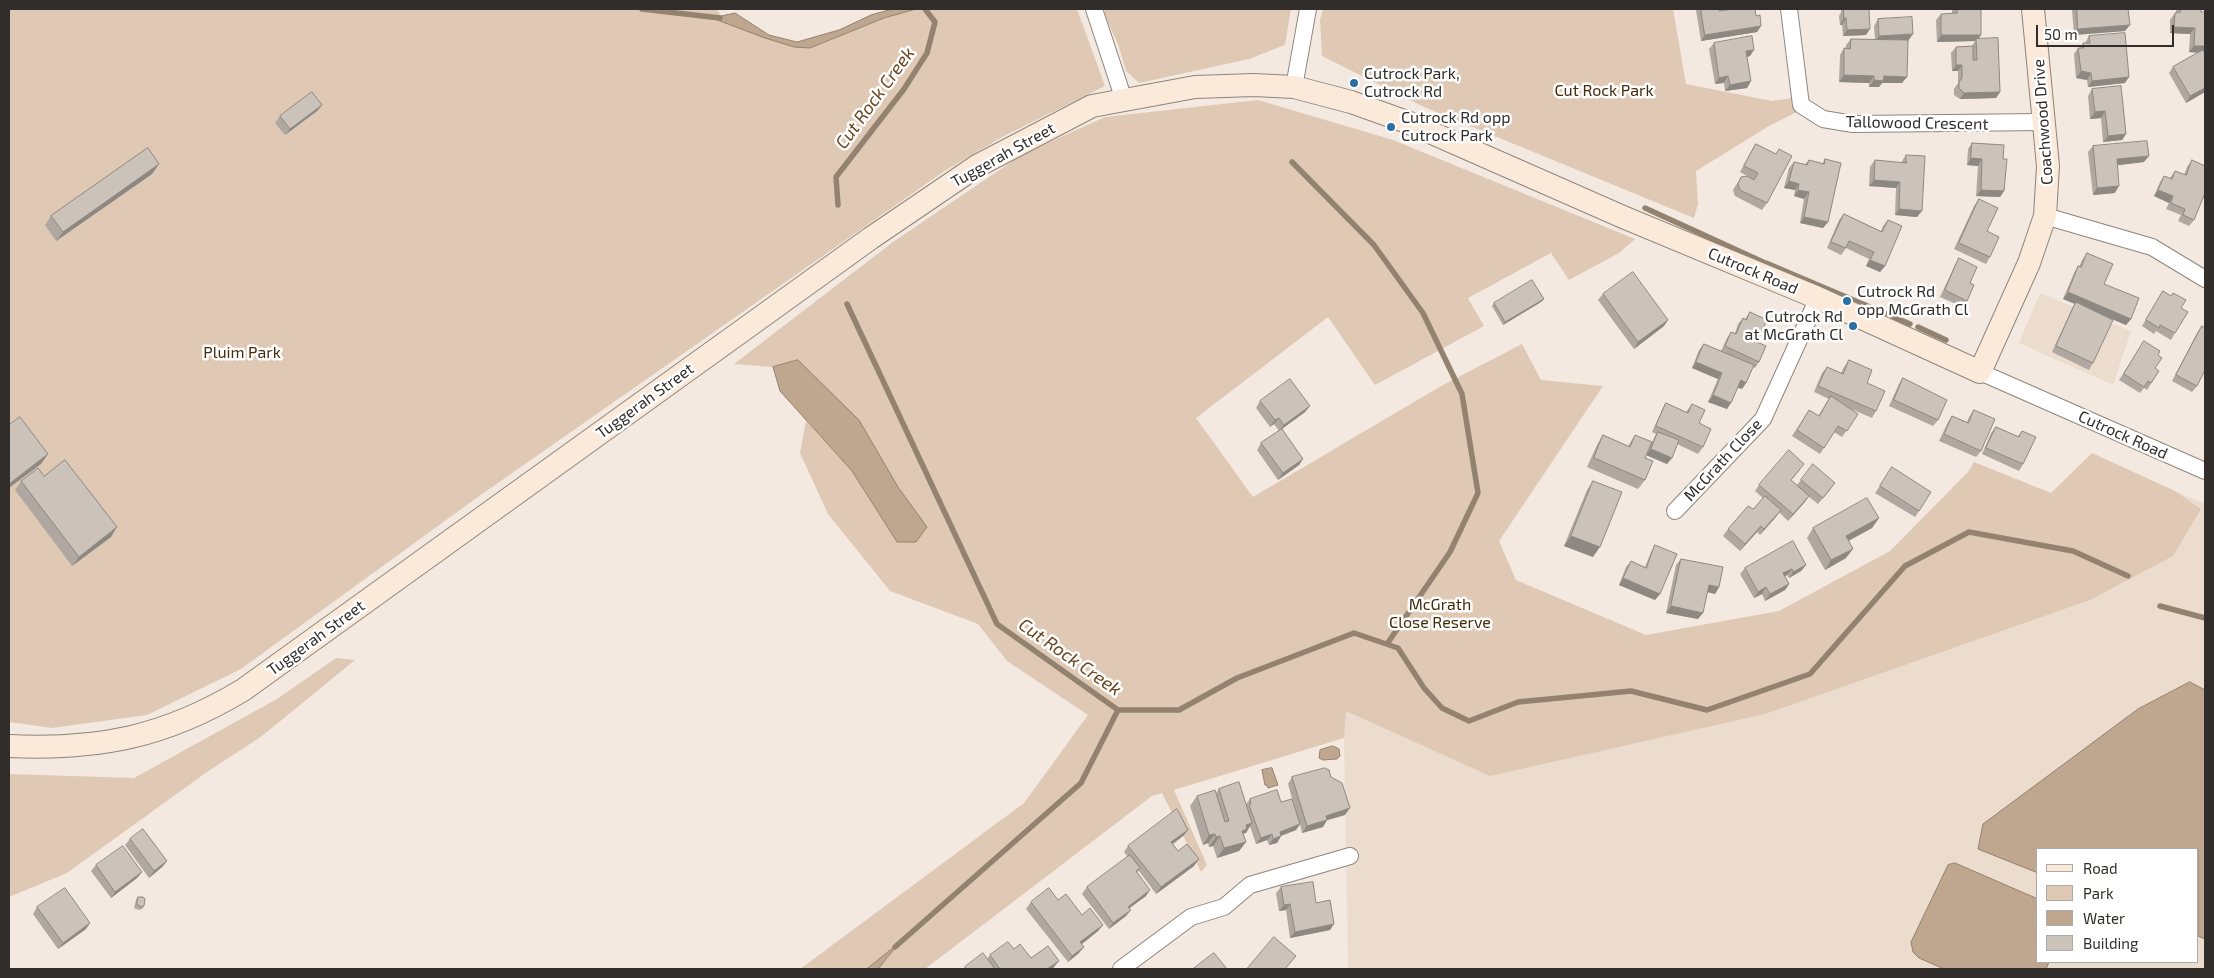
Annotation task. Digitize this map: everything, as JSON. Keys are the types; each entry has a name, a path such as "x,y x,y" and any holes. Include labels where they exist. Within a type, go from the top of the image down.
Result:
{"street":[{"path":"1094,9 1124,100"},
{"path":"1294,87 1308,9"},
{"name":"Tallowood Crescent","path":"1788,9 1801,105 1823,119 1853,124 2044,122"},
{"name":"Coachwood Drive","path":"1980,372 2029,263 2045,216 2048,166 2033,9"},
{"name":"Tuggerah Street","path":"9,746 52,748 136,737 175,724 213,708 243,690 871,238 977,166 1092,106 1195,87 1225,85 1294,87"},
{"name":"Cutrock Road","path":"1294,87 1351,102 1407,122 1623,217 1818,298 2205,471"},
{"path":"2045,216 2152,247 2205,278"},
{"name":"McGrath Close","path":"1675,510 1763,418 1818,298"},
{"path":"1132,966 1191,917 1224,907 1250,885 1350,856"}],"shaded area":[{"path":"2040,293 2131,331 2113,385 2019,343"},
{"path":"2173,490 2205,504 2205,969 1348,969 1345,710 1689,665"}],"green space":[{"name":"Pluim Park","path":"9,9 717,9 721,16 714,18 810,48 884,18 916,9 1077,9 1105,86 1004,136 946,170 475,499 241,669 147,715 52,728 9,722"},
{"path":"1104,9 1291,9 1285,45 1249,59 1139,83 1126,71"},
{"name":"Cut Rock Park","path":"1323,9 1673,9 1686,84 1772,101 1792,98 1794,106 1799,111 1769,126 1696,171 1698,204 1694,218 1424,107 1322,56 1320,20"},
{"name":"McGrath Close Reserve","path":"1258,100 1393,140 1635,239 1619,253 1569,280 1551,253 1468,298 1484,326 1375,385 1328,317 1196,418 1253,497 1441,386 1522,344 1541,380 1603,386 1499,541 1516,580 1646,635 1779,611 1890,551 1968,472 1974,462 2051,493 2092,453 2173,490 2201,509 2173,556 2090,600 1765,714 1490,776 1346,711 1344,738 1174,790 1207,865 1201,872 1162,793 1152,796 925,969 800,969 1024,803 1088,715 1007,661 978,624 890,591 828,514 800,453 806,421 852,471 897,542 926,527 798,360 773,367 734,364 893,242 1023,154 1105,117"},
{"path":"336,658 355,660 262,736 207,772 67,873 9,897 9,774 134,778 277,699"}],"water":[{"path":"893,9 916,9 884,18 810,48 794,47 712,18 735,13 769,35 797,42 839,30 871,15"},
{"path":"798,360 859,420 898,487 927,527 916,542 897,542 852,471 780,391 773,367"},
{"path":"2190,682 2205,690 2205,939 2199,936 2199,848 2036,848 2036,872 1978,849 1983,824 2138,709"},
{"path":"1333,746 1339,749 1340,756 1337,759 1323,760 1319,758 1320,750"},
{"path":"1272,768 1278,785 1268,788 1265,785 1262,770"},
{"path":"1955,863 2036,898 2036,963 2049,963 2046,969 1944,969 1919,958 1913,952 1911,942 1948,865"},
{"path":"899,943 878,969 867,969"}],"building":[{"path":"1701,9 1719,9 1719,11 1755,9 1756,16 1760,15 1761,26 1705,35"},
{"path":"1844,9 1869,9 1870,29 1847,30"},
{"path":"1957,9 1981,9 1981,35 1941,35 1941,14 1957,13"},
{"path":"2077,9 2128,9 2130,25 2078,29"},
{"path":"2181,9 2201,9 2201,12 2205,12 2205,46 2194,46 2195,28 2174,27 2175,13 2180,12"},
{"path":"1912,17 1913,34 1879,36 1878,19"},
{"path":"2125,33 2129,77 2092,81 2091,73 2081,71 2078,48 2084,48 2083,43 2090,43 2089,36"},
{"path":"1752,36 1754,50 1746,51 1751,81 1730,85 1728,76 1719,78 1714,43"},
{"path":"1998,38 2000,92 1964,93 1959,88 1959,82 1962,78 1962,65 1956,65 1956,47 1973,46 1973,60 1977,60 1976,39"},
{"path":"1851,39 1908,40 1907,77 1884,76 1883,81 1874,80 1874,76 1844,75 1844,48 1850,49"},
{"path":"2203,50 2205,54 2205,88 2190,96 2173,67"},
{"path":"2121,86 2126,134 2108,136 2105,111 2095,112 2092,89"},
{"path":"312,92 322,105 290,129 280,116"},
{"path":"2147,141 2149,156 2117,159 2119,186 2097,188 2093,146"},
{"path":"1972,143 2004,145 2003,159 2007,159 2004,191 1981,190 1982,159 1971,158"},
{"path":"1756,144 1776,154 1779,149 1792,156 1767,203 1740,190 1738,184 1741,177 1747,176 1754,180 1758,173 1744,166"},
{"path":"148,148 159,164 63,232 51,216"},
{"path":"1906,155 1925,156 1922,211 1899,209 1900,182 1874,180 1875,160 1906,163"},
{"path":"1825,159 1841,163 1828,222 1804,217 1809,192 1798,190 1799,184 1789,181 1794,162 1807,165 1809,160 1824,164"},
{"path":"2192,160 2205,166 2205,193 2194,220 2183,215 2185,209 2171,203 2173,196 2158,190 2164,176 2172,179 2175,171 2186,175"},
{"path":"1979,199 1998,208 1987,231 1999,237 1990,257 1959,243"},
{"path":"1844,214 1882,232 1888,220 1902,226 1885,266 1870,260 1874,252 1849,241 1846,248 1831,242"},
{"path":"2087,253 2113,264 2104,284 2139,298 2131,319 2068,292 2078,266 2081,267"},
{"path":"1959,258 1977,267 1970,283 1974,285 1967,301 1945,290"},
{"path":"1633,272 1668,320 1638,342 1603,294"},
{"path":"1532,280 1544,299 1505,322 1494,303"},
{"path":"2163,291 2171,296 2173,293 2186,300 2181,308 2188,312 2175,333 2160,325 2159,328 2146,320"},
{"path":"2076,302 2113,320 2093,363 2056,346"},
{"path":"1750,312 1767,320 1757,342 1766,346 1759,362 1725,346 1731,332 1736,334 1743,318 1746,320"},
{"path":"2202,326 2205,328 2205,370 2197,386 2176,375"},
{"path":"2144,341 2160,351 2158,355 2162,358 2155,368 2159,371 2151,383 2148,381 2144,387 2124,374"},
{"path":"1704,344 1754,365 1746,383 1741,380 1731,403 1713,395 1722,373 1696,362"},
{"path":"1849,360 1872,370 1867,383 1885,391 1876,411 1818,386 1827,367 1843,374"},
{"path":"1903,378 1947,400 1938,420 1894,400"},
{"path":"1290,379 1310,406 1284,425 1279,418 1275,420 1260,401"},
{"path":"1831,396 1858,414 1847,431 1838,426 1824,448 1797,430 1809,410 1819,416"},
{"path":"1666,403 1688,413 1692,404 1705,410 1699,423 1711,429 1703,447 1656,426"},
{"path":"1974,410 1995,419 1981,451 1944,434 1952,416 1968,423"},
{"path":"20,417 48,454 9,484 9,425"},
{"path":"1996,427 2019,437 2022,431 2036,437 2023,464 1986,448"},
{"path":"1282,429 1303,459 1283,473 1261,443"},
{"path":"1658,432 1679,440 1672,458 1651,449"},
{"path":"1603,435 1630,447 1635,435 1652,442 1645,458 1653,461 1645,480 1594,458"},
{"path":"1789,450 1804,464 1791,480 1809,496 1793,514 1759,485"},
{"path":"65,460 117,527 79,557 21,481 38,468 44,476"},
{"path":"1813,464 1835,483 1823,498 1801,480"},
{"path":"1892,467 1931,492 1919,511 1880,486"},
{"path":"1593,481 1622,492 1600,547 1571,536"},
{"path":"1765,496 1781,510 1764,529 1761,526 1745,544 1728,529 1748,506 1753,509"},
{"path":"1867,498 1879,518 1846,536 1853,549 1831,560 1813,528"},
{"path":"1793,541 1806,565 1793,572 1792,569 1783,573 1789,584 1770,594 1766,587 1758,592 1745,568"},
{"path":"1655,545 1677,554 1660,594 1623,578 1631,561 1646,568"},
{"path":"1681,559 1723,567 1719,587 1709,585 1703,613 1671,606"},
{"path":"1325,768 1329,770 1331,777 1342,783 1350,808 1326,816 1327,820 1307,826 1292,777"},
{"path":"1239,782 1252,823 1246,825 1247,829 1242,831 1246,842 1224,848 1220,836 1216,837 1215,834 1209,835 1197,796 1215,790 1225,822 1229,821 1219,789"},
{"path":"1277,790 1281,802 1292,799 1300,824 1280,832 1281,836 1273,839 1272,834 1261,838 1249,805 1251,804 1250,799"},
{"path":"1177,809 1188,830 1171,842 1178,851 1187,844 1199,859 1161,887 1128,846"},
{"path":"143,829 167,861 154,871 130,839"},
{"path":"123,846 142,872 115,892 96,865"},
{"path":"1130,855 1140,868 1136,871 1150,890 1128,907 1131,910 1113,923 1087,887"},
{"path":"1313,882 1316,903 1330,900 1334,924 1295,932 1290,904 1284,905 1281,887"},
{"path":"65,888 90,923 63,943 37,907"},
{"path":"1049,888 1058,900 1066,894 1082,915 1090,908 1103,925 1080,942 1084,947 1072,956 1031,902"},
{"path":"138,897 145,899 144,906 141,907 137,904"},
{"path":"1274,937 1296,956 1285,969 1247,969"},
{"path":"1008,942 1014,949 1020,944 1031,958 1048,946 1059,961 1047,969 1000,969 990,955"},
{"path":"983,953 995,969 966,969 965,967"},
{"path":"1214,953 1227,969 1193,969"}],"waterway":[{"path":"642,9 720,18"},
{"name":"Cut Rock Creek","path":"838,205 836,177 904,89 927,53 935,22 925,9"},
{"path":"1292,162 1374,245 1423,313 1462,394 1478,493 1450,552 1387,644"},
{"path":"1645,208 1763,262"},
{"path":"1766,263 1910,324"},
{"name":"Cut Rock Creek","path":"847,304 997,624 1118,710 1081,783 895,947"},
{"path":"1918,327 1946,340"},
{"path":"1118,710 1179,710 1237,678 1354,633 1398,648 1424,688 1442,708 1469,721 1518,702 1631,691 1707,710 1810,674 1905,566 1969,532 2073,551 2128,576"},
{"path":"2160,606 2205,618"}],"place":[{"name":"Cutrock Park, Cutrock Rd","path":"1354,83"},
{"name":"Cutrock Rd opp Cutrock Park","path":"1391,127"},
{"name":"Cutrock Rd opp McGrath Cl","path":"1847,301"},
{"name":"Cutrock Rd at McGrath Cl","path":"1853,326"}]}
